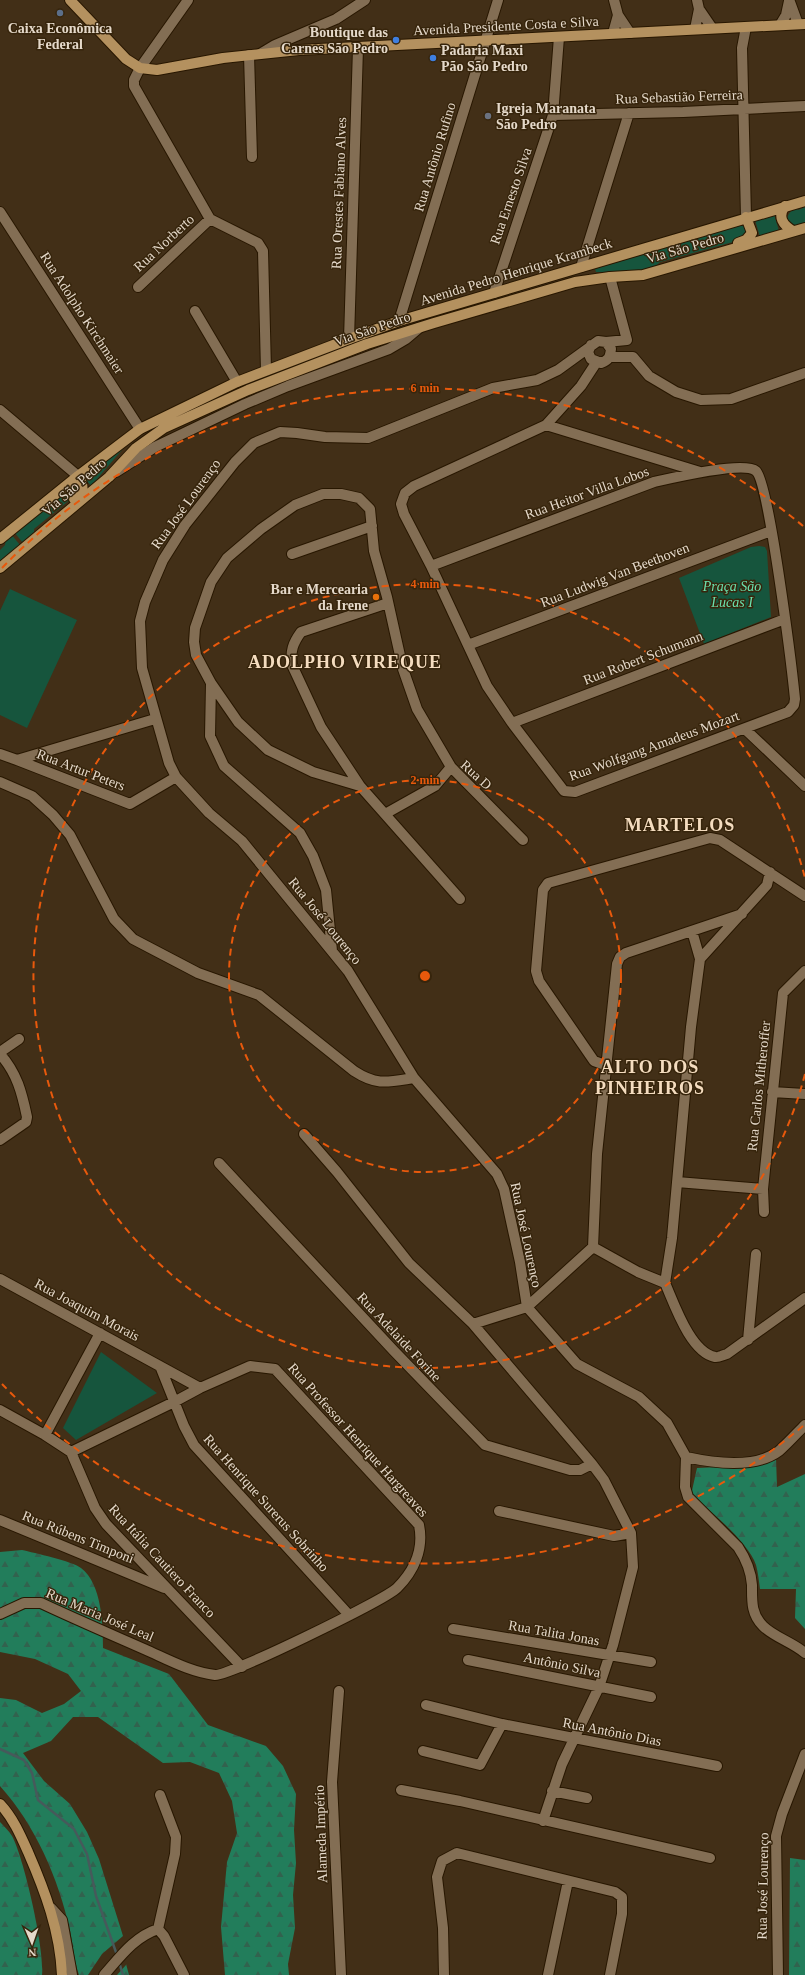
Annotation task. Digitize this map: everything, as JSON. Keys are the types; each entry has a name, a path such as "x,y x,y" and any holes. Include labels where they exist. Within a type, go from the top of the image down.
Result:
{"main road":[{"path":"70,0 126,59 140,68"},
{"name":"Avenida Presidente Costa e Silva","path":"140,68 157,70 223,58 260,54 613,33 801,24"},
{"name":"Avenida Pedro Henrique Krambeck","path":"0,540 78,476 140,429 237,382 399,321 805,200"},
{"path":"785,206 782,210 781,219 786,227 793,231"},
{"path":"659,270 666,264 746,240 752,233 746,217"},
{"name":"Via São Pedro","path":"0,568 109,477 136,448 164,428 270,381 367,344 575,282 610,277 643,275 805,228"},
{"path":"38,537 39,530 82,493 84,485 78,476"},
{"path":"0,1804 17,1827 51,1908 62,1975"}],"street":[{"path":"188,0 140,68 134,80 134,86 210,219 258,243 262,251 266,370"},
{"path":"260,54 275,45 336,19 365,0"},
{"name":"Rua Antônio Rufino","path":"399,321 498,0"},
{"path":"614,0 618,15 630,33"},
{"path":"789,1 801,24"},
{"path":"780,25 786,15 789,1"},
{"path":"698,4 712,28"},
{"path":"694,29 698,4"},
{"path":"613,33 618,15"},
{"path":"746,27 742,48 746,217"},
{"path":"733,28 742,48"},
{"name":"Rua Ernesto Silva","path":"494,293 553,115 559,37"},
{"name":"Rua Orestes Fabiano Alves","path":"348,339 358,48"},
{"path":"249,55 252,157"},
{"name":"Rua Sebastião Ferreira","path":"553,115 805,106"},
{"path":"581,267 630,113"},
{"name":"Rua Adolpho Kirchmaier","path":"0,212 140,429"},
{"name":"Rua Norberto","path":"138,287 210,219"},
{"path":"793,231 805,234"},
{"path":"610,277 633,357 649,376 676,392 700,400 730,399 805,373"},
{"path":"195,311 237,382"},
{"path":"606,342 611,349 610,357 601,363 593,361 588,352 591,345 598,341 606,342 627,340"},
{"name":"Rua José Lourenço","path":"591,345 558,370 538,380 494,388 368,438 325,437 280,432 254,443 234,462 185,525 163,560 145,602 140,621 142,668 155,719 169,763 176,777 209,813 242,841 332,951 348,971 414,1078 497,1174 504,1189 520,1262 527,1307 577,1364 633,1393 652,1407 667,1423 686,1457 686,1492 744,1556 750,1573 752,1606 755,1615 766,1628 805,1653"},
{"path":"610,357 633,357"},
{"name":"Rua José Lourenço","path":"567,363 593,361"},
{"name":"Rua Wolfgang Amadeus Mozart","path":"593,361 581,386 546,425 414,486 405,493 401,504 404,514 431,566 487,686 512,723 564,791 569,793 745,729 788,712 794,705 795,698 785,619 762,481 757,471"},
{"path":"0,410 78,476"},
{"path":"546,425 700,472"},
{"name":"Rua Heitor Villa Lobos","path":"431,566 654,482 700,472 749,467 757,471"},
{"path":"360,786 313,772 268,750 238,722 211,683 196,655 194,642 195,628 210,582 227,558 261,529 295,505 323,494 341,494 359,498 370,509 374,551 388,603 403,670 417,709 451,767"},
{"path":"292,554 372,526"},
{"name":"Rua Ludwig Van Beethoven","path":"468,645 771,531"},
{"path":"388,603 301,632 293,642 291,654 292,664 321,727 360,786 460,899"},
{"name":"Rua Robert Schumann","path":"512,723 785,619"},
{"path":"211,683 210,736 224,766 300,833 310,850 326,890 332,951"},
{"path":"0,754 17,760 155,719"},
{"path":"745,729 805,786"},
{"name":"Rua Artur Peters","path":"17,760 130,804 176,777"},
{"name":"Rua D","path":"385,814 435,786 451,767 523,840"},
{"path":"0,782 32,796 53,815 70,834 114,919 133,940 198,973 259,994 354,1071 368,1080 383,1082 414,1078"},
{"path":"605,1065 594,1061 539,981 536,971 545,886 548,883 710,838 720,840 805,896"},
{"path":"700,959 767,885 770,872"},
{"path":"473,1324 527,1307 593,1247 597,1154 605,1065 617,964 620,957 626,952 652,942 692,931 742,914"},
{"path":"717,923 721,935"},
{"path":"692,931 700,959 691,1027 672,1238 665,1283 693,1341 706,1354 716,1357 727,1354 805,1298"},
{"name":"Rua Carlos Mitheroffer","path":"764,1212 763,1189 783,993 805,971"},
{"path":"0,1140 26,1122 27,1117 20,1085 8,1063 0,1053 19,1039"},
{"path":"772,1092 805,1094"},
{"path":"304,1134 337,1172 409,1263 473,1324 592,1464 604,1480 631,1533 633,1567 609,1656 599,1687 573,1738 552,1791 543,1821"},
{"name":"Rua Adelaide Forine","path":"219,1163 415,1374 485,1445 570,1470 580,1470 592,1464"},
{"path":"678,1182 763,1189"},
{"path":"593,1247 638,1272 665,1283"},
{"path":"748,1340 756,1254"},
{"name":"Rua Joaquim Morais","path":"0,1279 200,1388"},
{"path":"46,1435 100,1333"},
{"path":"160,1366 174,1402"},
{"name":"Rua Professor Henrique Hargreaves","path":"71,1452 200,1388 250,1366 274,1369 419,1525 422,1538 418,1556 409,1572 396,1589 376,1602 242,1667 216,1676 188,1669"},
{"name":"Rua Henrique Surerus Sobrinho","path":"174,1402 194,1445 212,1468 349,1615"},
{"path":"0,1410 46,1435 71,1452"},
{"path":"686,1457 713,1462 748,1462 778,1451 805,1425"},
{"name":"Rua Itália Cautiero Franco","path":"71,1452 95,1508 106,1524 242,1667"},
{"path":"499,1511 614,1536 631,1533"},
{"name":"Rua Rúbens Timponi","path":"0,1520 168,1589"},
{"name":"Rua Maria José Leal","path":"0,1614 24,1603 41,1603 188,1669"},
{"name":"Rua Talita Jonas","path":"453,1629 651,1662"},
{"name":"Antônio Silva","path":"468,1660 651,1697"},
{"name":"Alameda Império","path":"339,1691 332,1782 341,1975"},
{"name":"Rua Antônio Dias","path":"426,1705 502,1724 717,1766"},
{"path":"424,1751 480,1765 502,1724"},
{"name":"Rua José Lourenço","path":"778,1975 776,1836 782,1814 805,1754"},
{"path":"402,1790 460,1801 710,1858"},
{"path":"552,1791 587,1798"},
{"path":"158,1929 175,1854 176,1837 160,1794"},
{"path":"444,1975 443,1928 437,1877 442,1861 457,1853 568,1882 615,1892 622,1897 622,1914 610,1975"},
{"path":"548,1975 568,1882"},
{"path":"51,1908 62,1920 72,1975"},
{"path":"104,1975 133,1942 145,1933 158,1929"},
{"path":"158,1929 164,1936 184,1975"}],"green space":[{"path":"805,207 805,223 794,226 788,221 788,215 791,211 797,208 798,210"},
{"path":"774,214 779,231 760,237 755,220"},
{"path":"739,226 744,226 747,231 744,239 660,262 648,269 630,272 596,272 595,269"},
{"path":"128,443 91,486 83,476"},
{"path":"72,487 78,487 78,493 34,529 34,534 23,543 14,532"},
{"path":"11,534 20,545 0,561 0,550 5,545 6,538"},
{"name":"Praça São Lucas I","path":"751,547 765,547 767,551 771,617 704,644 679,578"},
{"path":"10,589 77,620 27,728 0,715 0,611"},
{"path":"101,1352 157,1393 76,1440 63,1428"},
{"path":"776,1458 777,1487 805,1474 805,1629 795,1618 796,1589 760,1589 756,1565 746,1547 728,1527 691,1495 697,1468 744,1466"},
{"path":"22,1550 76,1565 88,1575 97,1594 100,1605 103,1628 103,1648 169,1674 208,1725 266,1746 283,1766 296,1794 294,1830 296,1863 293,1895 295,1928 288,1964 289,1975 225,1975 221,1927 227,1862 237,1833 232,1801 219,1773 190,1762 163,1763 98,1717 73,1717 51,1741 23,1753 44,1781 70,1804 87,1832 99,1859 123,1936 102,1954 88,1975 79,1975 70,1930 52,1872 35,1835 13,1802 0,1786 0,1698 16,1700 42,1713 64,1704 81,1691 68,1674 35,1659 0,1652 0,1552"},
{"path":"0,1822 12,1836 28,1883 37,1926 42,1963 42,1975 0,1975"},
{"path":"790,1858 805,1860 805,1975 789,1975"},
{"path":"126,1965 129,1975 117,1975"}],"waterway":[{"path":"0,1749 24,1760 32,1773 38,1800 74,1829 87,1854 96,1896 117,1955"},
{"path":"119,1962 123,1975"}],"place":[{"name":"Caixa Econômica Federal","path":"60,13"},
{"name":"Boutique das Carnes São Pedro","path":"396,40"},
{"name":"Padaria Maxi Pão São Pedro","path":"433,58"},
{"name":"Igreja Maranata São Pedro","path":"488,116"},
{"name":"Bar e Mercearia da Irene","path":"376,597"}],"district":[{"name":"ADOLPHO VIREQUE","path":"345,662"},
{"name":"MARTELOS","path":"680,825"},
{"name":"ALTO DOS PINHEIROS","path":"650,1077"}]}
